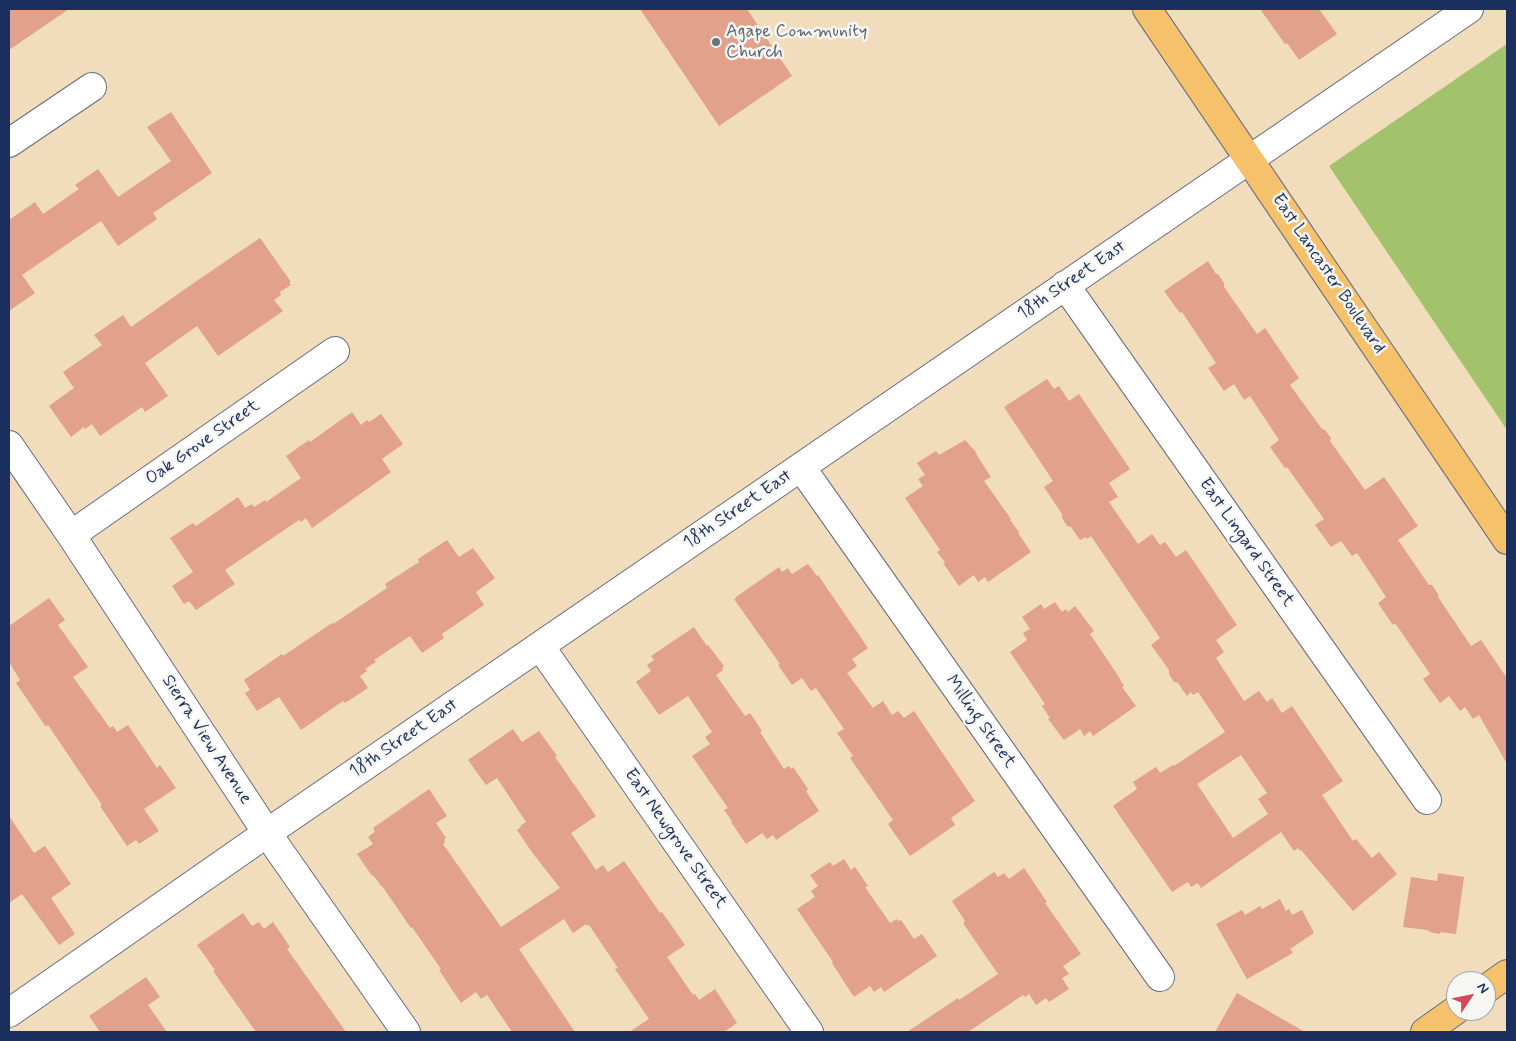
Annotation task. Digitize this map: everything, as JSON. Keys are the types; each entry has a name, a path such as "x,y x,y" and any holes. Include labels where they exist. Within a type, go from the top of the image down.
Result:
{"main road":[{"name":"East Lancaster Boulevard","path":"1147,9 1250,158 1507,540"},
{"path":"1496,982 1507,974"},
{"path":"1425,1032 1446,1017"}],"street":[{"name":"18th Street East","path":"9,1012 1250,158 1437,18 1469,9"},
{"path":"9,143 92,87"},
{"name":"East Lingard Street","path":"1065,285 1427,800"},
{"name":"Oak Grove Street","path":"72,535 335,351"},
{"name":"Sierra View Avenue","path":"9,445 72,535 267,833 406,1032"},
{"name":"Milling Street","path":"801,467 1160,977"},
{"name":"East Newgrove Street","path":"540,646 809,1032"}],"green space":[{"path":"1507,44 1507,430 1329,166"}],"building":[{"path":"9,9 69,9 9,50"},
{"name":"Agape Community Church","path":"640,9 747,9 792,76 719,126"},
{"path":"1260,9 1319,9 1337,34 1299,60"},
{"path":"171,112 212,173 153,213 157,219 118,246 101,221 22,275 35,293 9,311 9,220 35,202 43,214 79,189 75,185 98,169 118,197 171,161 147,127"},
{"path":"260,238 291,282 289,283 291,285 280,292 281,295 274,300 283,311 218,356 197,326 145,363 168,396 145,412 142,407 100,436 92,424 85,429 84,427 71,437 49,406 74,388 63,372 102,345 94,335 123,315 131,327"},
{"path":"1208,261 1257,334 1265,328 1299,378 1290,385 1322,429 1331,438 1330,441 1365,490 1384,477 1418,526 1398,540 1429,585 1432,585 1471,646 1481,640 1507,678 1507,764 1479,715 1473,719 1465,707 1460,711 1449,696 1440,703 1423,679 1430,674 1395,623 1393,625 1378,603 1386,597 1357,553 1352,556 1341,541 1331,547 1315,525 1324,519 1287,467 1285,468 1270,447 1279,440 1250,396 1244,400 1234,384 1224,391 1208,368 1216,363 1182,312 1180,313 1164,291"},
{"path":"1047,379 1054,389 1059,386 1069,401 1079,394 1130,469 1109,483 1118,497 1109,502 1138,544 1152,534 1160,545 1165,542 1176,557 1186,550 1237,625 1216,640 1224,652 1216,658 1244,701 1259,691 1267,702 1272,698 1282,713 1292,706 1343,781 1322,795 1353,841 1356,839 1372,858 1379,852 1397,874 1353,911 1301,850 1298,848 1294,851 1281,832 1201,888 1198,883 1191,887 1188,882 1172,892 1113,806 1137,789 1133,782 1156,767 1160,773 1174,766 1225,732 1198,692 1193,695 1191,692 1187,696 1178,683 1174,682 1169,674 1169,670 1151,645 1160,638 1091,536 1080,540 1071,527 1067,526 1062,518 1062,514 1044,487 1053,481 1004,407","holes":["1241,755 1267,793 1258,799 1268,814 1233,838 1197,784"]},
{"path":"352,412 361,425 381,414 403,444 382,459 391,472 312,528 306,518 301,522 299,520 225,570 235,584 196,610 189,601 184,604 172,586 193,572 170,538 193,523 196,526 238,497 245,508 252,504 254,507 265,500 266,502 301,478 286,456 309,440 310,442"},
{"path":"965,440 975,451 991,477 984,481 1011,519 1031,552 988,582 985,577 978,582 974,575 959,586 937,552 940,550 905,498 923,486 918,479 925,475 917,463 936,451 939,455"},
{"path":"447,540 459,557 473,548 495,578 476,592 484,605 442,634 444,638 422,653 410,636 374,660 376,662 365,669 367,671 360,676 368,688 345,703 343,701 301,730 279,697 257,711 245,693 250,690 244,680 387,588 385,584 419,562 418,559"},
{"path":"808,564 818,575 868,648 852,659 857,666 847,673 873,708 883,701 892,715 898,711 904,718 914,711 975,801 951,818 955,825 910,856 888,824 893,820 850,758 853,756 837,733 844,729 816,688 811,691 802,678 792,685 778,665 780,664 734,599 779,567 782,572 788,568 792,574"},
{"path":"49,598 65,620 58,625 88,667 73,677 110,728 113,726 117,732 128,725 157,768 160,765 176,788 144,809 159,831 139,844 136,840 127,846 48,725 46,727 16,683 20,680 9,662 9,626"},
{"path":"1055,602 1062,612 1066,609 1068,612 1075,606 1094,631 1090,634 1117,674 1124,686 1122,687 1136,706 1093,736 1090,731 1084,736 1080,729 1064,740 1048,719 1050,718 1042,706 1045,704 1010,652 1027,640 1023,633 1030,629 1022,617 1041,604 1044,609"},
{"path":"694,627 724,666 723,670 716,675 745,716 750,713 784,769 789,766 791,769 793,767 808,789 806,791 819,811 776,840 773,835 767,839 762,833 746,844 731,822 724,810 728,808 692,756 710,744 705,737 712,732 688,696 659,715 636,682 651,671 647,665 654,660 651,656"},
{"path":"513,729 522,742 539,731 596,816 571,833 596,870 603,865 608,872 624,861 685,945 667,957 693,995 695,994 699,1000 715,989 737,1023 724,1032 629,1032 649,1019 615,969 618,968 589,925 587,926 586,924 573,933 564,919 519,949 575,1032 512,1032 487,995 481,999 476,992 461,1003 439,970 441,969 412,927 357,854 373,844 368,837 375,832 373,828 429,789 447,816 436,823 446,838 443,844 501,927 560,888 517,830 526,822 497,778 486,785 468,760"},
{"path":"9,816 34,853 45,846 71,884 51,898 75,934 59,945 22,894 9,903"},
{"path":"844,859 851,870 855,867 868,886 865,887 890,923 897,919 898,921 901,920 914,939 922,934 937,956 884,992 881,987 874,992 870,986 854,997 797,909 815,897 811,891 818,886 810,875 830,862 833,866"},
{"path":"1024,868 1047,902 1045,903 1081,954 1063,966 1069,974 1062,978 1069,989 1049,1002 1046,998 1036,1005 1029,994 1025,997 1023,995 968,1032 907,1032 998,974 963,923 965,921 952,901 994,872 998,877 1004,873 1009,879"},
{"path":"1438,873 1464,877 1456,934 1441,932 1439,934 1428,930 1403,927 1411,877 1437,881"},
{"path":"1280,899 1286,911 1289,909 1292,915 1302,910 1314,933 1290,949 1293,953 1247,979 1216,924 1242,910 1245,915 1260,906 1262,909"},
{"path":"243,913 252,926 259,922 264,929 273,922 290,947 287,949 346,1032 256,1032 197,945"},
{"path":"146,977 160,997 148,1005 167,1032 100,1032 89,1016"},
{"path":"1237,993 1305,1032 1215,1032"}],"place":[{"name":"Agape Community Church","path":"716,42"}]}
